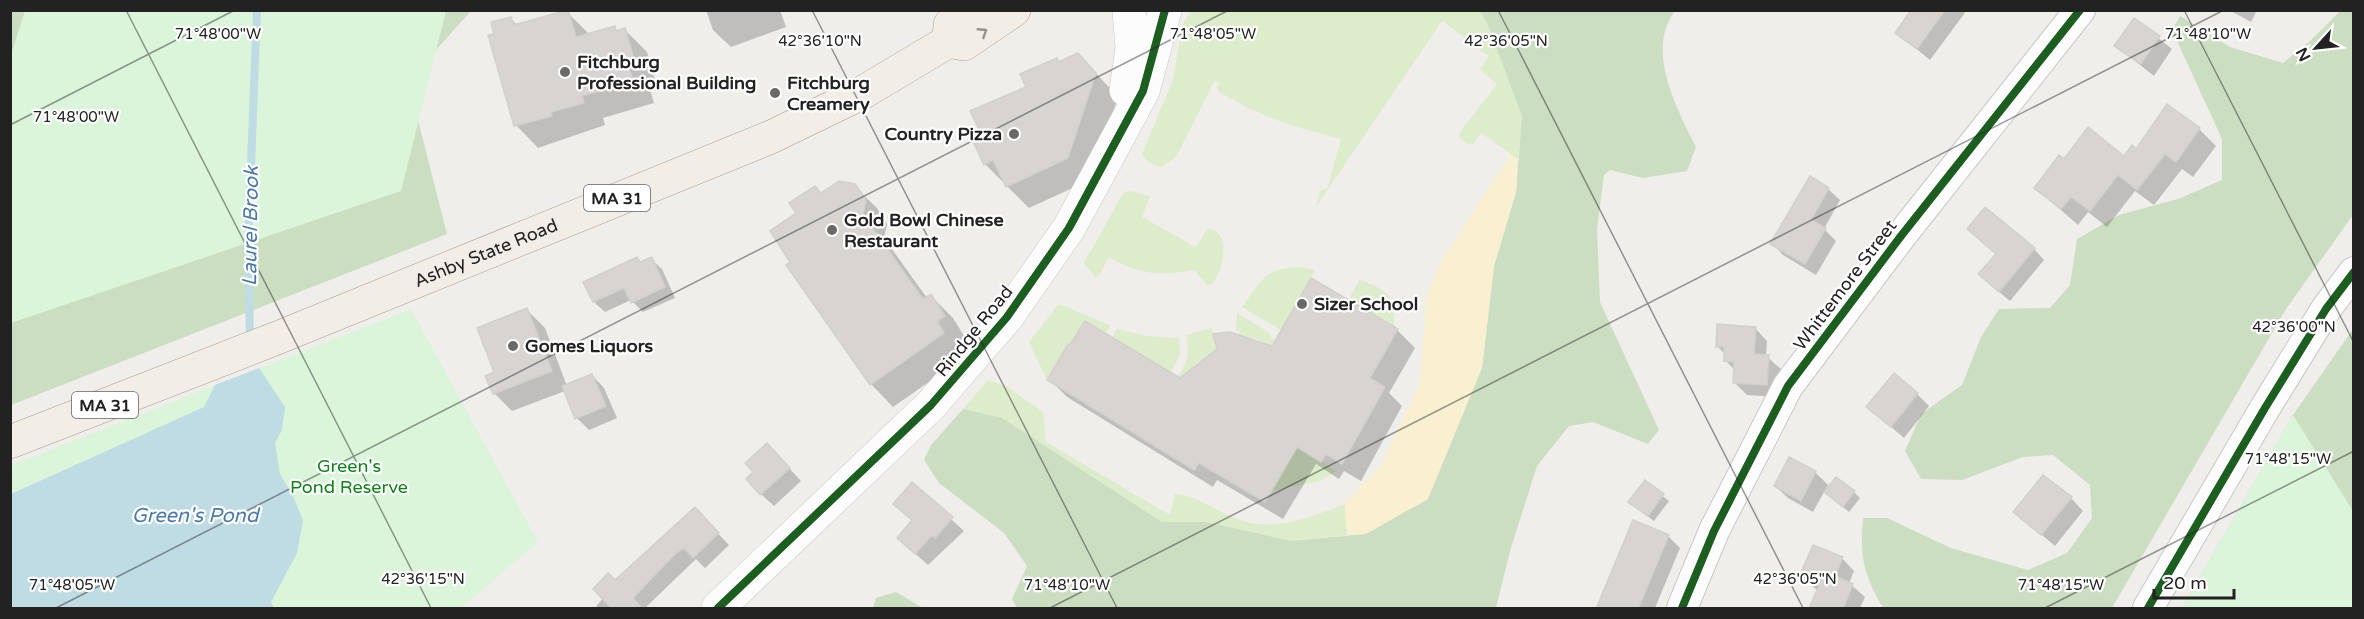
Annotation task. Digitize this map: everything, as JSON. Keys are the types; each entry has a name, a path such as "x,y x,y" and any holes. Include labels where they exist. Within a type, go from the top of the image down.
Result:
{"main road":[{"path":"949,41 950,25 972,10"},
{"name":"Ashby State Road","path":"10,442 277,338 771,137 862,93 949,41 964,44 1014,10"}],"street":[{"name":"Rindge Road","path":"718,609 931,405 978,353 1059,244 1110,153 1119,130 1149,74 1165,10"},
{"name":"Whittemore Street","path":"1682,609 1714,531 1788,386 1901,236 2080,10"},
{"name":"Rindge Road","path":"1119,130 1132,48 1129,11"},
{"path":"2148,609 2326,309 2354,272"}],"green space":[{"path":"25,10 446,11 401,191 11,323 10,58"},
{"path":"11,11 471,11 416,72 413,100 447,234 11,405"},
{"path":"1191,11 1480,11 1487,23 1522,116 1518,159 1481,133 1473,144 1467,144 1459,137 1460,132 1497,84 1480,70 1489,56 1442,21 1316,207 1320,190 1327,189 1341,139 1292,125 1248,108 1217,90 1219,81 1214,82 1176,157 1162,167 1152,164 1142,154 1173,80 1182,25"},
{"path":"1480,11 1675,11 1667,26 1663,43 1663,61 1673,98 1696,147 1687,171 1643,178 1610,170 1604,175 1597,229 1600,302 1659,430 1648,444 1593,422 1569,426 1537,466 1510,551 1496,608 1017,608 1012,599 1027,566 1004,533 939,483 924,460 931,445 963,409 1002,418 1162,522 1207,522 1291,541 1366,534 1482,368 1494,266 1516,192 1522,116 1487,23"},
{"path":"2340,11 2353,11 2353,215 2286,309 2112,608 1883,608 1864,565 1863,518 1887,518 1951,548 2028,570 2067,553 2092,518 2090,485 2053,455 2023,457 1962,480 1921,479 1905,451 1921,414 1962,385 1981,337 1999,309 2050,308 2070,285 2077,239 2119,215 2178,199 2222,180 2222,139 2172,30 2180,16 2230,47 2283,63 2310,41"},
{"path":"1131,191 1150,196 1142,217 1196,247 1208,228 1221,237 1224,253 1220,270 1212,284 1207,285 1194,270 1171,273 1140,271 1109,257 1099,276 1095,277 1084,263 1124,192"},
{"path":"1302,267 1315,270 1281,330 1242,307 1260,282 1272,272"},
{"path":"1360,280 1377,287 1388,295 1393,308 1394,327 1348,300"},
{"path":"1058,305 1111,326 1105,333 1067,344 1047,380 1029,342"},
{"name":"Green's Pond Reserve","path":"411,309 538,542 461,608 11,608 11,465"},
{"path":"1237,313 1271,334 1270,337 1275,341 1272,346 1254,338 1239,336 1240,331 1236,331"},
{"path":"1212,328 1217,352 1198,362 1184,379 1178,376 1187,357 1186,335"},
{"path":"1117,329 1147,336 1179,338 1180,355 1171,372 1112,338"},
{"path":"2353,329 2353,608 2182,608 2293,415"},
{"path":"988,380 1007,387 1043,412 1046,442 1170,515 1175,494 1196,499 1245,522 1259,524 1303,519 1345,504 1347,535 1291,541 1207,522 1162,522 1002,418 963,409"},
{"path":"2293,415 2353,511 2353,608 2182,608"},
{"path":"1297,447 1337,471 1320,481 1272,491"},
{"path":"896,592 923,608 873,608 876,598"}],"sand":[{"path":"1511,154 1518,159 1516,192 1494,266 1482,368 1428,499 1366,534 1347,535 1345,504 1381,465 1419,386 1427,296 1443,258"}],"water":[{"name":"Green's Pond","path":"259,368 285,407 282,430 275,443 280,474 293,496 303,521 297,553 271,602 274,608 11,608 11,494 204,407 215,385"}],"building":[{"name":"Fitchburg Professional Building","path":"568,10 576,37 615,26 616,31 625,28 635,62 628,64 633,81 582,96 584,103 551,112 552,116 514,126 488,35 494,34 491,22 511,17 514,25"},
{"path":"1911,10 1945,10 1917,49 1895,33"},
{"path":"2134,18 2160,36 2141,64 2114,46"},
{"path":"1078,53 1096,73 1068,158 1006,187 993,160 984,165 971,137 980,132 970,111 1026,87 1020,74 1057,58 1058,62"},
{"path":"2167,104 2200,128 2176,162 2165,154 2137,190 2118,175 2090,211 2071,197 2061,209 2034,188 2059,155 2064,159 2088,127 2124,156 2132,145 2136,149"},
{"path":"1810,176 1829,188 1811,220 1826,228 1805,264 1770,244"},
{"path":"839,181 855,184 866,200 863,214 871,226 923,299 931,294 945,316 937,321 944,333 870,385 786,265 790,262 770,231 796,213 789,203 815,186 821,193"},
{"path":"1985,207 2035,248 1999,292 1978,274 1996,254 1967,229"},
{"path":"637,257 640,262 652,257 665,287 631,303 624,288 593,302 583,282"},
{"name":"Sizer School","path":"1311,278 1398,329 1370,378 1385,387 1342,464 1326,454 1321,462 1297,447 1265,502 1199,463 1194,470 1047,380 1068,344 1070,345 1085,321 1180,378 1217,349 1213,334 1230,332 1272,346"},
{"name":"Gomes Liquors","path":"527,308 552,371 493,394 485,376 494,372 477,328"},
{"path":"1717,324 1756,327 1754,354 1769,355 1767,385 1733,383 1734,362 1724,361 1724,347 1716,347"},
{"path":"1894,373 1918,393 1891,427 1866,407"},
{"path":"592,374 606,406 575,419 562,386"},
{"path":"767,443 790,468 760,495 746,479 753,472 745,463"},
{"path":"1789,457 1816,471 1801,501 1774,486"},
{"path":"2043,475 2072,497 2041,535 2013,512"},
{"path":"1836,477 1855,491 1843,507 1824,492"},
{"path":"1645,480 1664,494 1648,516 1628,502"},
{"path":"912,482 953,517 935,538 932,535 915,554 897,538 912,520 893,504"},
{"path":"695,507 719,533 693,558 684,548 676,553 633,598 643,609 612,609 593,589 608,573 615,580"},
{"path":"1633,520 1669,535 1638,609 1596,609"},
{"path":"1813,545 1843,557 1835,576 1853,584 1843,609 1809,609 1819,585 1799,577"}],"waterway":[{"name":"Laurel Brook","path":"250,340 248,243 257,10"}],"cycle path":[{"path":"718,608 931,405 1007,317 1069,228 1143,91 1165,10"},
{"path":"1682,608 1714,531 1788,386 1901,236 2080,10"},
{"path":"2148,608 2265,408 2326,309 2354,272"}],"place":[{"name":"Fitchburg Professional Building","path":"565,72"},
{"name":"Fitchburg Creamery","path":"775,93"},
{"name":"Country Pizza","path":"1014,134"},
{"name":"Gold Bowl Chinese Restaurant","path":"832,230"},
{"name":"Sizer School","path":"1302,304"},
{"name":"Gomes Liquors","path":"513,346"}]}
